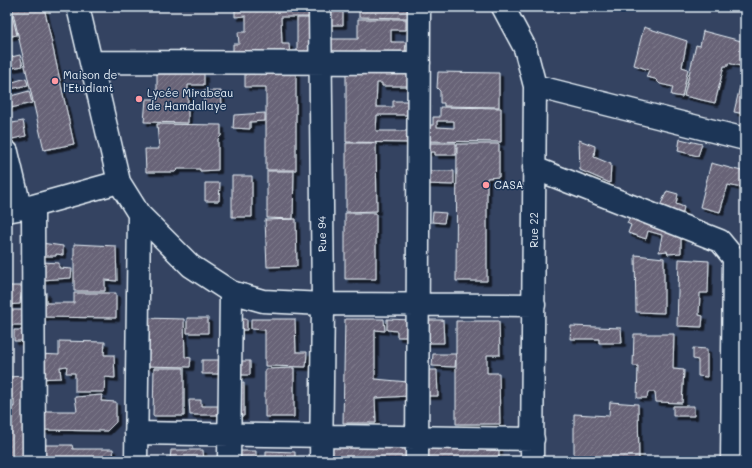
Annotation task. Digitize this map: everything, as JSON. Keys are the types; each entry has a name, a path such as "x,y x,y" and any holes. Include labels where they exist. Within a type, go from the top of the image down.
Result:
{"street":[{"name":"Rue 94","path":"320,7 323,304 321,461"},
{"path":"417,461 420,7"},
{"name":"Rue 22","path":"503,7 525,48 535,86 532,461"},
{"path":"83,13 91,62 119,182 139,214 191,266 231,292 263,300 323,304 534,305"},
{"path":"91,62 419,63"},
{"path":"535,86 745,139"},
{"path":"7,152 20,208 34,461"},
{"path":"534,168 720,241 740,259 732,461"},
{"path":"20,208 119,182"},
{"path":"136,461 139,214"},
{"path":"229,461 231,292"},
{"path":"136,433 533,438"}],"building":[{"path":"7,7 10,7 17,35 7,37"},
{"path":"44,7 74,144 44,150 12,8"},
{"path":"235,7 315,7 315,17 281,17 282,44 289,44 290,54 233,55 233,44 239,44 238,32 246,32 246,16 235,17"},
{"path":"359,7 408,7 408,18 359,17"},
{"path":"325,11 343,11 343,25 326,25"},
{"path":"297,18 315,18 315,56 297,56"},
{"path":"358,19 406,19 406,30 391,30 391,42 406,42 405,53 325,53 325,39 358,39"},
{"path":"644,27 687,41 682,67 688,69 682,97 671,95 673,87 660,84 655,79 646,77 649,70 634,65"},
{"path":"703,31 745,42 744,67 728,63 728,66 724,66 715,103 684,96 696,45 700,46"},
{"path":"20,55 23,66 7,69 7,58"},
{"path":"245,72 296,72 296,170 266,170 266,87 245,87"},
{"path":"438,72 499,73 499,107 444,106 444,103 440,103 440,91 437,88"},
{"path":"346,73 410,73 410,86 382,86 382,83 377,83 376,107 393,107 393,101 410,101 411,115 377,115 376,131 411,131 411,143 346,142"},
{"path":"11,74 13,82 26,78 28,85 7,90 7,75"},
{"path":"157,74 204,74 204,85 188,85 188,123 144,122 146,99 157,99"},
{"path":"741,82 745,83 745,114 734,112"},
{"path":"29,91 32,103 7,109 7,97"},
{"path":"204,91 221,91 222,105 204,105"},
{"path":"440,107 501,108 501,142 422,141 422,125 433,125 433,117 440,117","holes":["437,121 454,121 454,128 437,127"]},
{"path":"265,113 265,121 250,122 250,129 233,128 234,115"},
{"path":"23,121 26,136 8,140 7,124"},
{"path":"157,124 221,125 221,136 218,139 218,170 200,171 200,169 178,169 175,172 146,172 145,149 159,149"},
{"path":"680,139 702,144 698,156 678,151"},
{"path":"579,140 595,146 594,157 611,164 610,183 580,170"},
{"path":"346,143 376,143 377,211 346,212"},
{"path":"422,143 456,143 456,155 435,155 435,152 422,152"},
{"path":"457,144 499,144 499,177 487,178 487,281 456,281"},
{"path":"711,163 745,172 745,189 728,185 720,212 700,207"},
{"path":"267,171 294,171 293,219 267,218"},
{"path":"423,171 454,171 454,185 423,184"},
{"path":"232,176 252,176 252,217 232,217"},
{"path":"205,183 220,183 219,201 205,201"},
{"path":"667,191 678,194 676,204 684,207 682,216 660,206"},
{"path":"634,209 681,231 681,253 668,254 667,251 659,252 662,235 648,231 646,239 628,233 631,225 627,223"},
{"path":"433,212 446,213 444,223 432,222"},
{"path":"345,213 376,213 376,279 345,279"},
{"path":"296,219 297,266 267,267 265,220"},
{"path":"41,243 63,246 63,255 56,254 56,256 41,256"},
{"path":"74,244 116,246 117,281 105,280 105,291 74,291"},
{"path":"635,255 664,258 664,313 636,312"},
{"path":"679,259 709,261 708,293 700,293 699,315 703,316 702,327 677,326"},
{"path":"42,262 59,263 59,268 72,269 71,278 42,280"},
{"path":"9,286 27,286 27,294 21,293 20,304 7,305"},
{"path":"46,292 46,303 74,303 74,293 116,293 116,318 38,317 38,293"},
{"path":"10,310 28,310 28,325 10,325"},
{"path":"143,318 184,319 185,357 191,358 190,367 144,366"},
{"path":"187,318 208,318 208,333 187,333"},
{"path":"232,319 247,319 247,330 233,330"},
{"path":"251,319 295,319 296,352 307,352 306,367 265,366 265,330 251,329"},
{"path":"345,319 384,319 385,331 375,330 375,379 408,382 409,396 375,398 376,423 343,423"},
{"path":"387,319 411,320 411,337 397,337 397,331 387,330"},
{"path":"423,320 443,320 444,343 423,343"},
{"path":"456,321 499,321 500,355 487,355 487,373 499,373 500,424 456,424"},
{"path":"571,326 621,328 622,343 599,343 599,339 570,339"},
{"path":"14,330 28,330 28,341 14,341"},
{"path":"634,334 674,334 673,369 684,370 682,403 656,402 655,392 648,392 647,398 637,398 638,366 633,366"},
{"path":"59,341 105,342 104,355 114,355 115,378 105,377 104,392 75,392 75,373 66,373 67,366 60,367 61,378 36,379 38,354 59,355"},
{"path":"693,348 707,349 707,377 698,376 698,360 693,359"},
{"path":"735,348 745,348 745,427 738,427"},
{"path":"433,354 456,354 455,367 432,366"},
{"path":"202,360 219,360 219,374 202,374"},
{"path":"232,361 250,361 250,375 232,375"},
{"path":"154,368 184,368 184,416 153,416"},
{"path":"294,368 294,417 265,417 265,369"},
{"path":"423,370 437,370 438,396 423,396"},
{"path":"26,376 27,461 7,461 7,407 14,407 14,399 7,399 7,377"},
{"path":"244,383 244,416 231,416 231,384"},
{"path":"102,395 101,401 116,402 116,422 107,431 38,430 38,411 77,411 75,397"},
{"path":"189,400 201,400 201,406 219,406 219,415 190,415"},
{"path":"610,402 638,404 639,461 574,461 574,414 609,416"},
{"path":"673,406 694,406 694,416 673,416"},
{"path":"332,441 408,443 408,461 332,461"},
{"path":"421,442 499,442 499,461 421,461"},
{"path":"38,445 72,445 73,449 113,449 114,461 37,461"},
{"path":"171,450 203,450 204,461 150,461 150,459 170,459"},
{"path":"231,451 256,451 256,461 232,461"},
{"path":"266,451 295,452 295,461 266,461"}],"place":[{"name":"Maison de l'Etudiant","path":"55,81"},
{"name":"Lycée Mirabeau de Hamdallaye","path":"139,99"},
{"name":"CASA","path":"486,185"}]}
